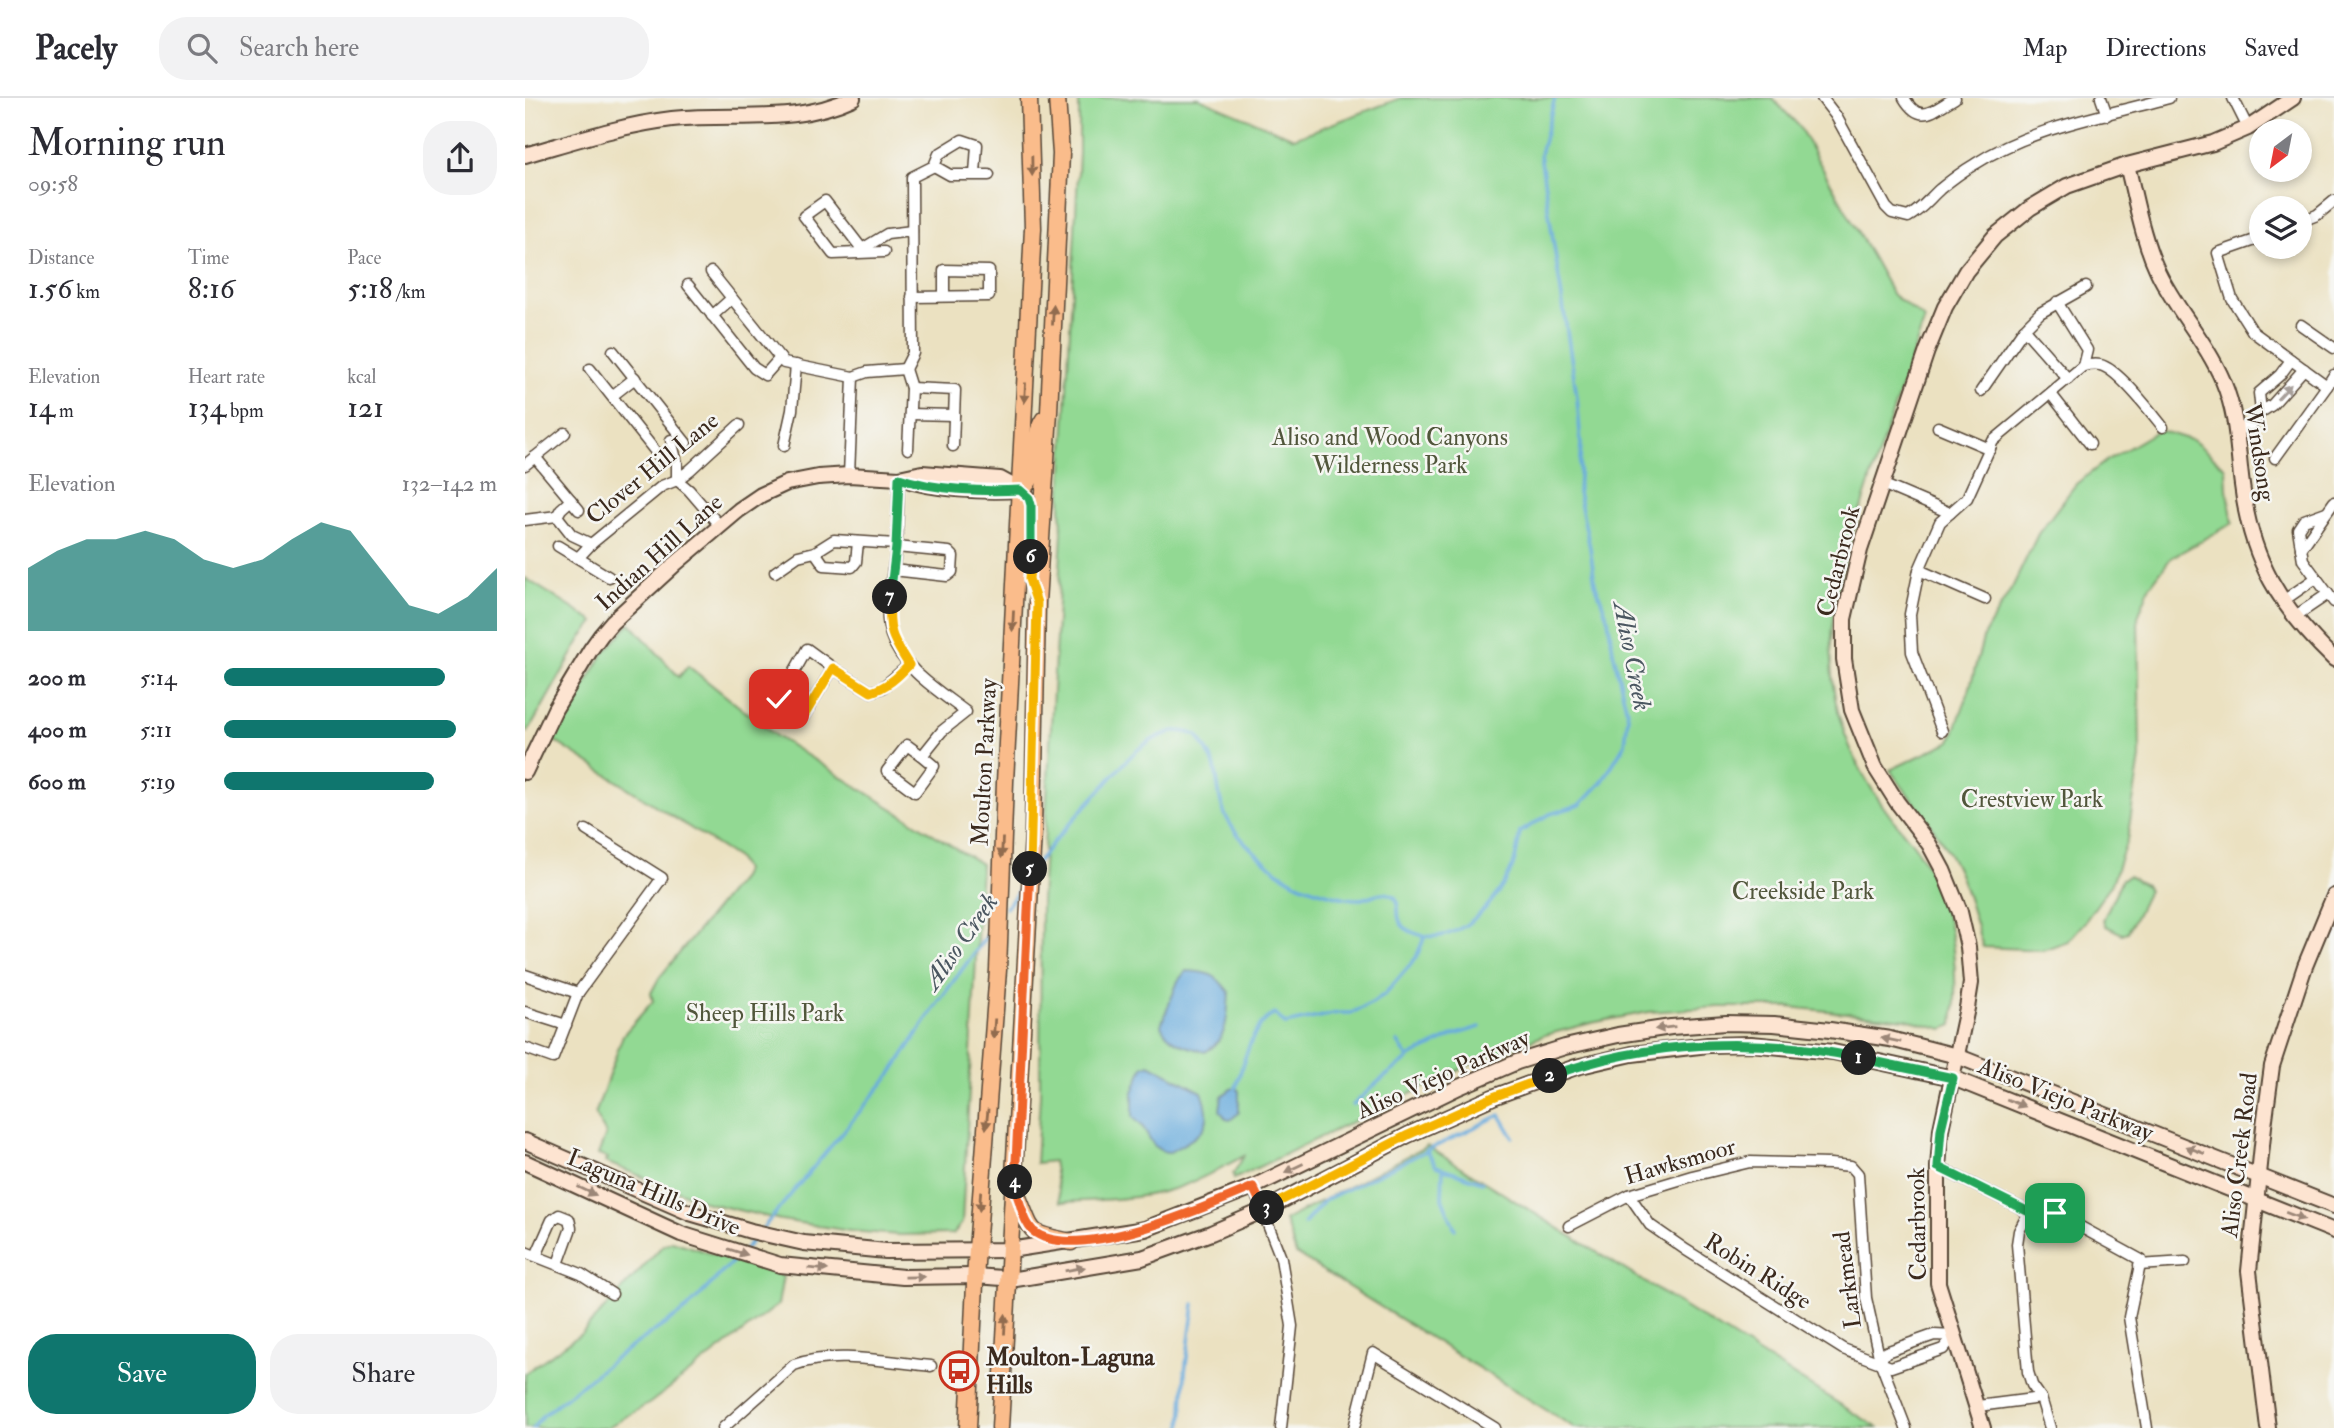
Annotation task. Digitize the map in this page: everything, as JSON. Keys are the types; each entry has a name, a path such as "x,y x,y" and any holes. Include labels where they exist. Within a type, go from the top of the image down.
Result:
{"main road":[{"path":"525,155 650,122 790,116 825,110 853,98"},
{"name":"Moulton Parkway","path":"968,1428 975,1276 998,970 1033,228 1029,98"},
{"name":"Moulton Parkway","path":"1000,1428 1033,833 1037,603 1061,154 1057,98"},
{"name":"Cedarbrook","path":"1983,1428 1938,1283 1938,1167 1941,1129 1964,1031 1971,983 1970,963 1960,912 1943,870 1929,844 1875,767 1852,710 1844,659 1844,619 1860,550 1927,351 1945,307 1966,271 1995,236 2031,208 2067,186 2127,164 2213,143 2248,128 2293,98"},
{"name":"Windsong","path":"2127,164 2148,246 2159,273 2224,382 2238,430 2241,481 2250,530 2261,560 2283,601 2305,632 2334,659"},
{"path":"1037,603 1029,579 1031,505 1029,498 1020,490 1031,480 1034,471 1035,439 1049,412"},
{"name":"Indian Hill Lane","path":"525,772 555,709 591,649 612,622 720,526 761,495 787,483 818,477 849,475 899,478 922,473 1000,479 1020,490"},
{"name":"Aliso Creek Road","path":"2268,1428 2249,1271 2272,1066 2305,966 2334,896"},
{"name":"Aliso Viejo Parkway","path":"977,1251 1010,1250 1145,1229 1253,1187 1459,1087 1517,1062 1618,1035 1712,1024 1774,1024 1890,1039 1957,1056 2334,1206"},
{"name":"Aliso Viejo Parkway","path":"975,1276 1008,1280 1142,1258 1264,1210 1408,1135 1493,1097 1576,1067 1632,1054 1708,1045 1751,1044 1833,1052 1953,1078 2334,1231"},
{"name":"Laguna Hills Drive","path":"525,1141 706,1219 751,1231 804,1242 886,1251 977,1251"},
{"name":"Laguna Hills Drive","path":"525,1162 696,1239 781,1265 903,1277 975,1276"},
{"path":"1014,1190 1025,1221 1031,1229 1045,1237 1071,1242"}],"street":[{"path":"1822,98 1836,116 1887,207 1892,213 1907,217 1917,212 1942,188 1975,164 2008,146 2044,132 2169,98"},
{"path":"1903,98 1910,108 1923,115 1955,98"},
{"path":"2101,98 2107,115"},
{"path":"2232,98 2248,128"},
{"path":"908,449 911,388 905,369 913,353 912,177 934,166 939,153 962,140 977,145 975,174"},
{"path":"934,166 950,175 989,175"},
{"path":"862,251 824,201 804,216 833,254 884,252"},
{"path":"2312,217 2334,201"},
{"path":"862,251 887,233 912,231"},
{"path":"2249,242 2218,253 2232,299 2253,332 2327,386"},
{"path":"912,297 989,296 989,271 944,271 944,296"},
{"path":"711,272 784,363 853,376 905,369"},
{"path":"688,285 754,368 765,375 780,358"},
{"path":"1981,391 2024,329 2040,313 2086,287"},
{"path":"712,316 732,298"},
{"path":"1942,731 1912,653 1910,614 1919,570 1941,522 1967,498 1993,441 2083,366 2087,350 2057,302"},
{"path":"2301,325 2334,348"},
{"path":"2024,329 2068,379"},
{"path":"613,351 675,437 686,443"},
{"path":"2261,412 2259,393 2280,375 2291,360"},
{"path":"784,446 792,410 796,365"},
{"path":"2083,366 2101,365 2109,369 2139,397 2163,427"},
{"path":"590,369 663,461"},
{"path":"2238,430 2252,425 2261,412 2272,405 2304,369"},
{"path":"2274,458 2334,375"},
{"path":"849,475 853,376"},
{"path":"612,396 635,378"},
{"path":"911,388 954,390 953,446"},
{"path":"2051,394 2090,444"},
{"path":"910,414 954,415"},
{"name":"Clover Hill Lane","path":"579,558 591,544 662,486 677,480 739,425"},
{"path":"1938,427 1990,449"},
{"path":"525,465 565,433"},
{"path":"653,448 675,437"},
{"path":"675,437 677,480 720,526"},
{"name":"Clover Hill Lane","path":"535,457 579,510"},
{"path":"899,478 889,618 891,635 909,665 921,678 966,712 942,731 922,755"},
{"path":"1882,484 1950,513"},
{"name":"Clover Hill Lane","path":"557,516 571,500"},
{"path":"2301,549 2334,502"},
{"path":"2294,617 2331,598 2303,560 2298,529 2304,520 2326,512"},
{"name":"Clover Hill Lane","path":"557,516 572,535 591,544"},
{"name":"Clover Hill Lane","path":"525,520 557,516"},
{"path":"775,572 798,556 815,552 834,540 949,552 953,556 952,572 947,576 893,570"},
{"path":"815,552 824,565 852,567 856,562 857,542"},
{"name":"Clover Hill Lane","path":"558,546 609,577"},
{"path":"1919,570 1985,599"},
{"path":"2283,601 2316,578"},
{"path":"833,668 804,716 779,699 807,649 871,692 882,688 909,665"},
{"path":"907,745 922,755 934,766 915,792 887,771 907,745"},
{"path":"525,1048 553,1058 578,993 662,878 586,830"},
{"path":"525,975 578,993"},
{"path":"525,1012 566,1026"},
{"name":"Hawksmoor","path":"1569,1226 1629,1195 1750,1162 1851,1166"},
{"name":"Larkmead","path":"1851,1166 1858,1174 1866,1298 1880,1361 1906,1428"},
{"path":"1938,1167 2029,1212 2055,1213 2139,1259 2129,1317 2147,1428"},
{"path":"1253,1187 1281,1258 1292,1326 1280,1428"},
{"name":"Robin Ridge","path":"1629,1195 1650,1225 1843,1349 1891,1367 1943,1349 1954,1336"},
{"path":"2029,1212 2018,1231 2017,1244 2028,1372 2032,1385 2041,1398 2050,1428"},
{"path":"536,1256 552,1220 559,1215 569,1219 571,1228 558,1265"},
{"path":"525,1252 580,1274 612,1294"},
{"path":"2140,1264 2185,1262"},
{"path":"1880,1361 1886,1352 1934,1335 1954,1336"},
{"path":"1900,1347 1906,1362"},
{"path":"1354,1428 1373,1353 1496,1428"},
{"path":"723,1428 737,1423 794,1365 809,1359 827,1357 931,1366"},
{"path":"1978,1406 2041,1398"}],"green space":[{"name":"Aliso and Wood Canyons Wilderness Park","path":"1079,98 1199,98 1294,138 1401,98 1772,98 1799,126 1893,295 1925,319 1847,554 1831,632 1831,658 1839,716 1852,752 1876,796 1916,848 1938,889 1951,933 1954,955 1953,1025 1943,1029 1906,1019 1788,1007 1719,1007 1649,1012 1591,1023 1545,1035 1478,1061 1234,1179 1233,1174 1244,1156 1197,1180 1158,1193 1060,1202 1053,1161 1036,1163 1040,1096 1041,901 1062,533 1061,505 1079,153"},
{"name":"Crestview Park","path":"2159,430 2194,441 2226,468 2233,523 2171,558 2150,586 2138,617 2140,758 2127,840 2112,883 2068,941 2043,950 1983,947 1955,865 1933,828 1890,770 1951,741 1969,691 1984,635 2013,586 2038,534 2076,484 2106,461"},
{"path":"525,578 594,622 582,637 528,732 525,729"},
{"name":"Sheep Hills Park","path":"630,623 679,677 688,666 776,736 981,864 962,1223 953,1234 899,1235 850,1231 781,1220 708,1203 605,1162 607,1158 598,1155 606,1134 595,1115 623,1035 653,1001 651,993 659,978 741,878 744,870 737,858 553,740 603,654"},
{"path":"2128,876 2145,885 2148,891 2128,932 2122,934 2106,926 2103,920 2122,879"},
{"path":"1427,1146 1878,1428 1575,1428 1296,1254 1285,1220"},
{"path":"672,1241 783,1276 778,1305 650,1403 606,1428 525,1428 525,1373 582,1333 663,1245"}],"water":[{"path":"1186,971 1211,975 1229,992 1223,1034 1213,1047 1205,1052 1174,1040 1161,1025 1178,981"},
{"path":"1149,1064 1202,1092 1206,1105 1206,1124 1202,1130 1170,1152 1155,1146 1133,1117 1133,1092 1143,1067"},
{"path":"1236,1088 1239,1091 1239,1113 1230,1120 1226,1119 1220,1110 1222,1096"}],"waterway":[{"name":"Aliso Creek","path":"1038,862 1134,753 1160,736 1174,731 1184,732 1197,735 1212,759 1221,804 1228,820 1246,844 1270,866 1296,882 1339,897 1359,899 1381,893 1389,894 1397,901 1398,916 1403,926 1426,936 1442,935 1471,921 1496,896 1514,864 1520,832 1550,814 1580,805 1602,782 1625,744 1628,716 1608,619 1595,583 1578,492 1581,444 1577,397 1540,154 1555,98"},
{"name":"Aliso Creek","path":"1006,908 1024,883"},
{"name":"Aliso Creek","path":"763,1228 891,1074 939,1001 994,926"},
{"path":"1235,1091 1249,1047 1267,1019 1275,1014 1285,1024 1338,1013 1351,1013 1372,1003 1385,994 1416,958 1425,936"},
{"path":"1398,1042 1408,1058 1454,1035 1480,1027"},
{"path":"1353,1105 1408,1059"},
{"path":"1304,1224 1325,1200 1500,1115 1513,1137"},
{"path":"1426,1150 1436,1166 1482,1182"},
{"path":"1443,1169 1442,1198 1455,1229"},
{"name":"Aliso Creek","path":"745,1249 756,1236"},
{"name":"Aliso Creek","path":"533,1428 542,1416 618,1356 687,1309 737,1257"},
{"path":"1182,1428 1185,1372 1194,1304"}],"place":[{"name":"Moulton-Laguna Hills","path":"959,1371"}],"route":[{"path":"779,699 804,716 833,668 871,692 899,676 909,665 891,635 889,618 899,478 918,485 1020,490 1029,498 1033,518 1029,579 1037,603 1033,833 1014,1190 1025,1221 1040,1235 1071,1242 1145,1229 1253,1187 1264,1210 1408,1135 1493,1097 1576,1067 1632,1054 1708,1045 1751,1044 1833,1052 1953,1078 1941,1129 1938,1167 2029,1212 2055,1213"}],"park label":[{"name":"Creekside Park","path":"1803,891"}]}
